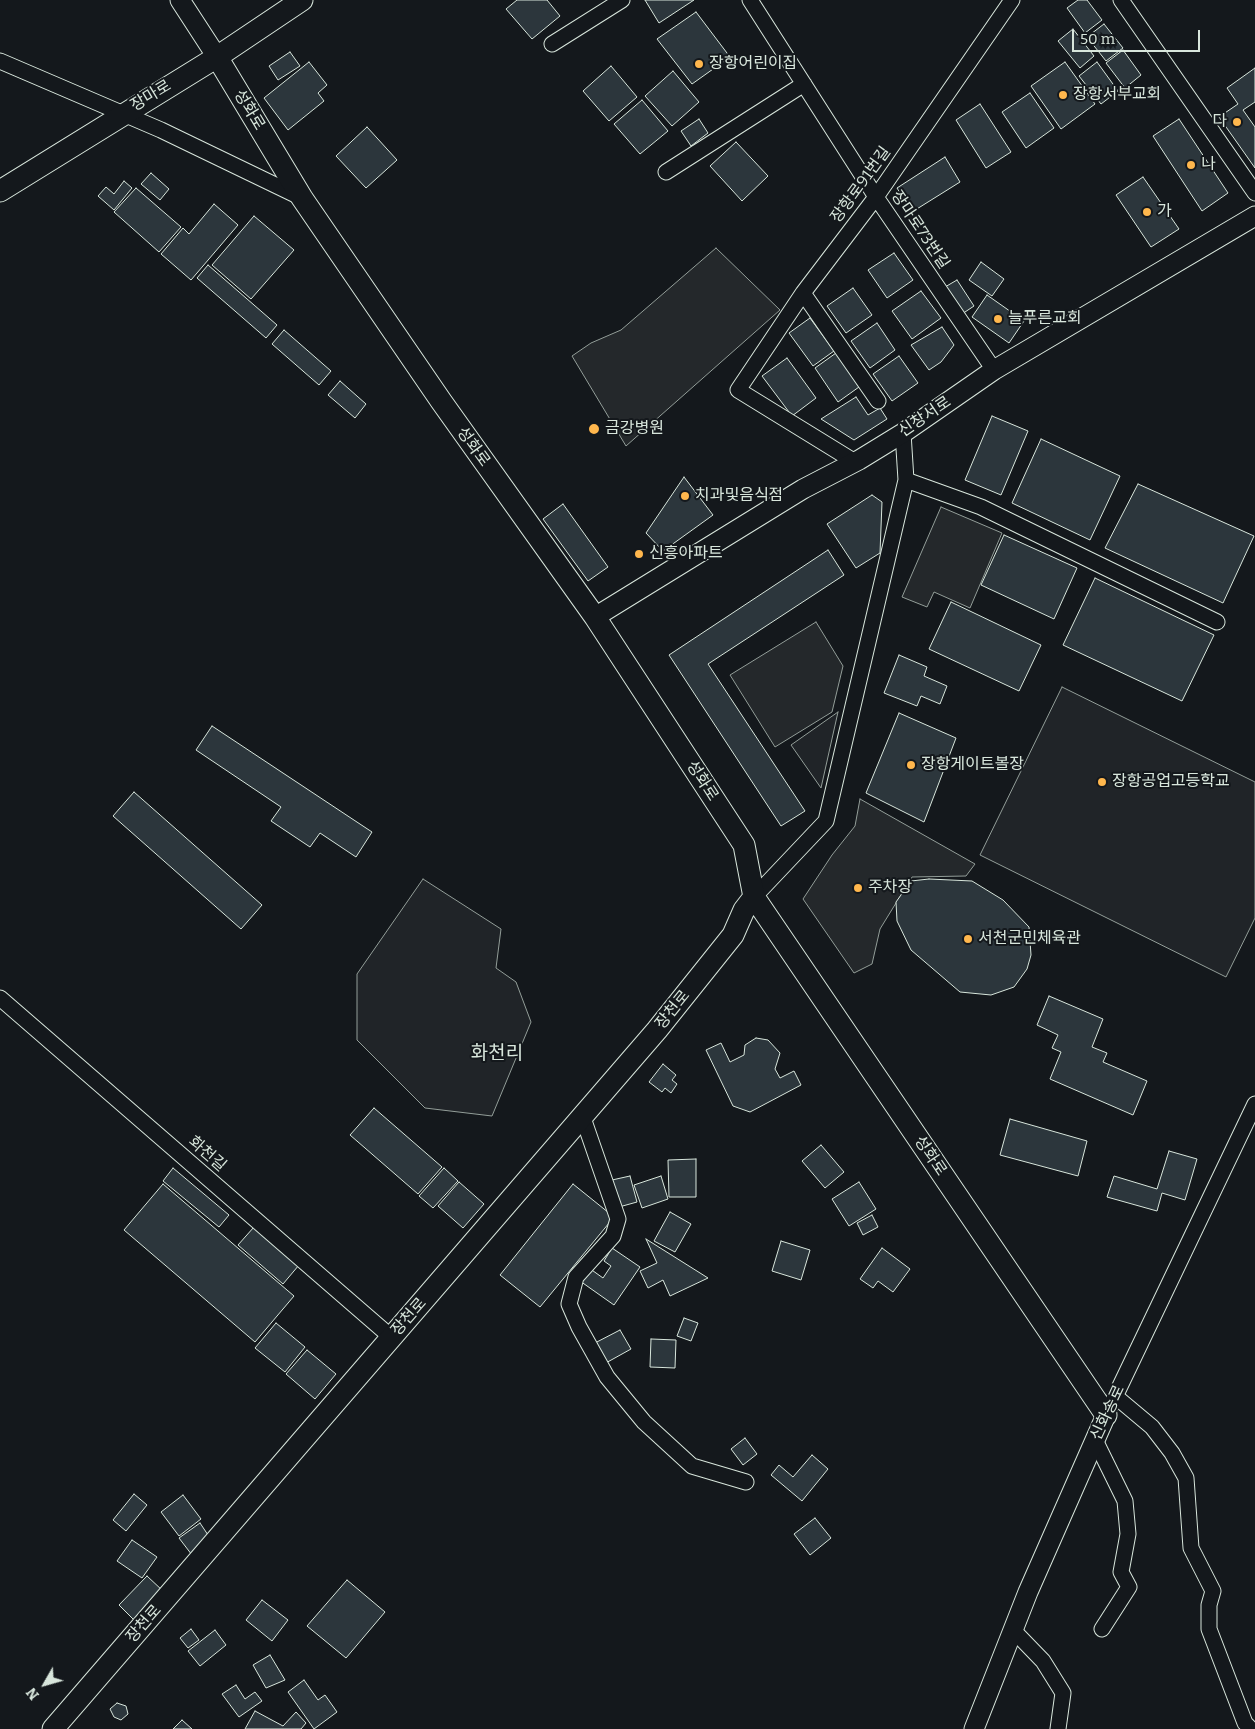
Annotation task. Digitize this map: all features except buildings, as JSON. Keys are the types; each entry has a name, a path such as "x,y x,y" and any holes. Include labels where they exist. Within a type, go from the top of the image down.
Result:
{"main road":[{"name":"장마로","path":"0,191 121,114 217,57 302,0"},
{"name":"성화로","path":"217,57 302,198 441,401 595,617 744,845 754,897 1111,1406"},
{"name":"장천로","path":"53,1729 657,1030 727,942 744,910 754,897"}],"street":[{"name":"성화로","path":"180,0 217,57"},
{"path":"552,44 622,0"},
{"name":"장마로73번길","path":"750,0 876,197 994,370"},
{"name":"장항로91번길","path":"855,462 738,390 803,293 876,197 1012,0"},
{"path":"1121,0 1255,192"},
{"path":"0,61 161,130 302,198"},
{"path":"666,172 804,84"},
{"name":"신창서로","path":"595,617 803,489 855,462 903,433 994,370 1255,216"},
{"path":"803,293 878,401"},
{"path":"754,897 826,821 906,480 903,433"},
{"path":"906,480 980,507 1217,622"},
{"name":"화천길","path":"0,998 391,1337"},
{"name":"신화송로","path":"974,1729 1013,1630 1111,1406 1255,1104"},
{"path":"582,1115 618,1219 613,1236 576,1277 569,1304 579,1327 607,1377 644,1422 692,1466 746,1482"},
{"path":"1111,1406 1152,1427 1172,1454 1186,1478 1191,1548 1213,1591 1209,1606 1209,1629 1245,1723 1250,1729"},
{"path":"1096,1440 1126,1501 1128,1534 1121,1572 1129,1587 1102,1629"},
{"path":"1013,1630 1043,1661 1063,1693 1058,1729"}],"shaded area":[{"path":"716,248 780,310 626,446 572,356 591,343 621,330"},
{"path":"941,507 1002,533 970,608 934,592 927,607 902,597"},
{"path":"816,622 843,666 832,712 775,747 730,675"},
{"path":"1062,687 1255,782 1255,918 1226,977 980,855"},
{"path":"838,712 821,788 791,745"},
{"name":"주차장","path":"860,799 975,864 966,876 912,877 880,929 872,964 854,973 803,899 832,855 855,826"},
{"path":"423,879 501,929 496,968 516,982 531,1022 492,1116 425,1108 357,1040 357,974"}],"place":[{"name":"장항어린이집","path":"699,64"},
{"name":"장항서부교회","path":"1063,95"},
{"name":"다","path":"1237,122"},
{"name":"나","path":"1191,165"},
{"name":"가","path":"1147,212"},
{"name":"늘푸른교회","path":"998,319"},
{"name":"금강병원","path":"594,429"},
{"name":"치과및음식점","path":"685,496"},
{"name":"신흥아파트","path":"639,554"},
{"name":"장항게이트볼장","path":"911,765"},
{"name":"장항공업고등학교","path":"1102,782"},
{"name":"주차장","path":"858,888"},
{"name":"서천군민체육관","path":"968,939"}],"district":[{"name":"화천리","path":"497,1054"}]}
